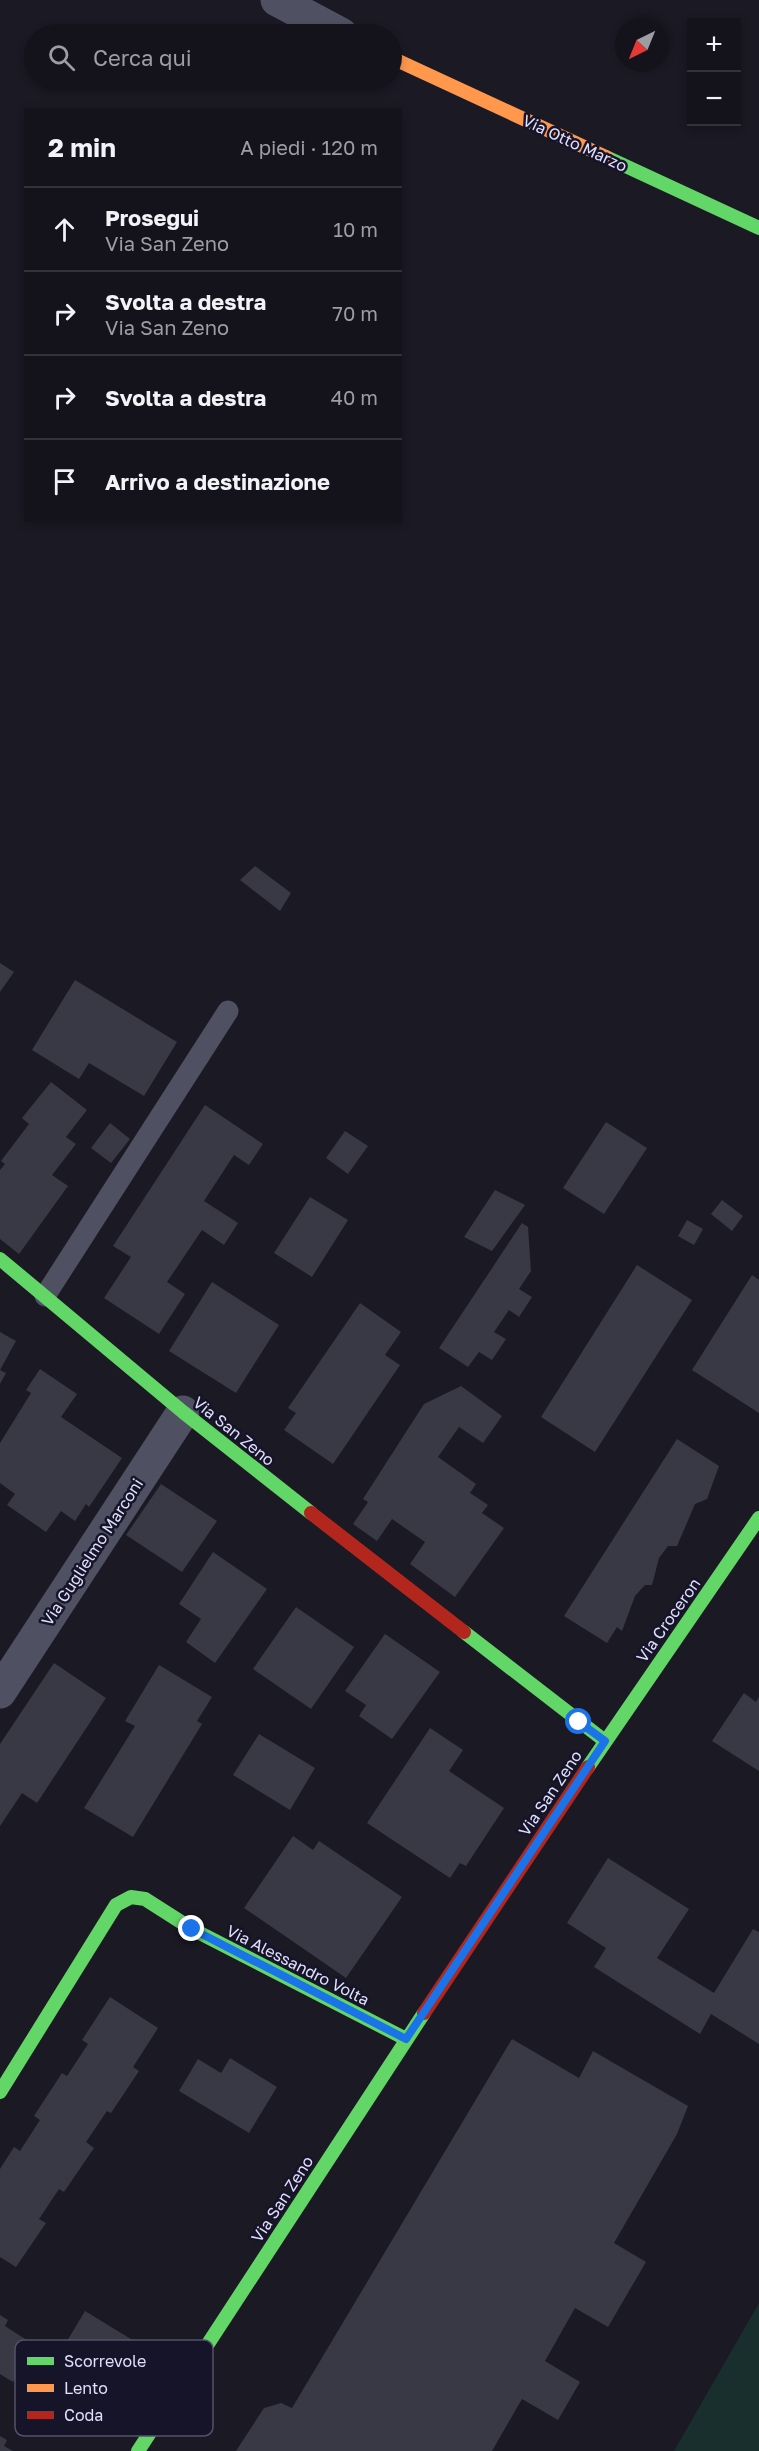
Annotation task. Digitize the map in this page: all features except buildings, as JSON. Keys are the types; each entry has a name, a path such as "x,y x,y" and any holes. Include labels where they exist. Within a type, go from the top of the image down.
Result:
{"street":[{"path":"277,0 322,24"},
{"name":"Via Otto Marzo","path":"402,63 759,228"},
{"name":"Via San Zeno","path":"0,1259 183,1412 605,1741 406,2039 210,2340"},
{"name":"Via Guglielmo Marconi","path":"0,1692 183,1412"},
{"name":"Via Croceron","path":"605,1741 759,1518"},
{"name":"Via Alessandro Volta","path":"0,2092 116,1905 130,1897 145,1899 192,1929 406,2039"},
{"name":"Via San Zeno","path":"138,2451 148,2436"}],"lane":[{"path":"45,1296 228,1011"}],"green space":[{"path":"759,2303 759,2451 674,2451"}],"traffic: fast":[{"path":"606,157 759,228"},
{"path":"0,1259 183,1412 311,1513"},
{"path":"588,1767 759,1518"},
{"path":"464,1632 605,1741"},
{"path":"0,2092 116,1905 131,1897 145,1899 192,1929 406,2039"},
{"path":"210,2340 424,2013"},
{"path":"138,2451 148,2436"}],"traffic: slow":[{"path":"402,63 606,157"}],"traffic: jam":[{"path":"311,1513 464,1632"},
{"path":"424,2013 588,1767"}],"route":[{"path":"192,1929 406,2039 605,1741 579,1722"}]}
